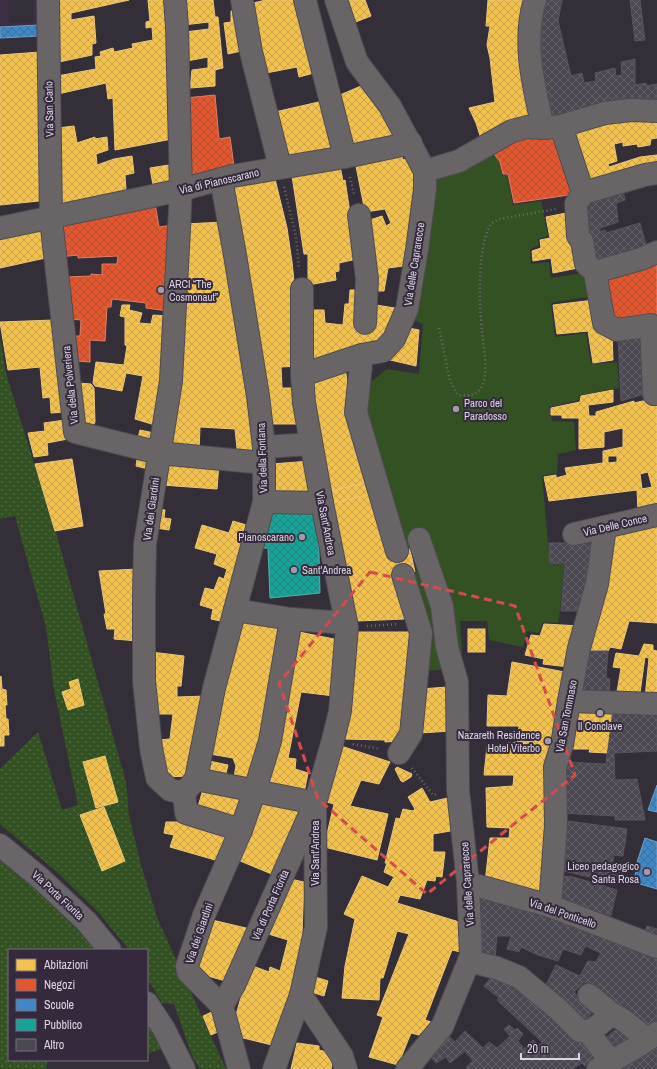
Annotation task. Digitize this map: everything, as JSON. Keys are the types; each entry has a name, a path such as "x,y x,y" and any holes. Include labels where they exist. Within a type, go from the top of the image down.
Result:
{"main road":[{"name":"Via Porta Fiorita","path":"0,845 39,877 81,916 109,949"},
{"path":"148,1005 164,1029 184,1069"}],"street":[{"name":"Via San Carlo","path":"48,0 51,219"},
{"name":"Via dei Giardini","path":"175,0 181,190 171,381 145,544 144,681 151,748 157,778 170,790 190,786 255,790 315,803"},
{"path":"242,0 251,52 280,167"},
{"path":"305,0 345,157"},
{"name":"Via delle Caprarecce","path":"302,375 362,355 383,351 394,339 407,309 425,189 425,171 390,106 357,62 336,0"},
{"path":"535,0 532,9 528,39 534,87 552,127 580,200 578,236 582,241 586,264 595,272 604,323 617,330 650,326 654,394 657,394"},
{"path":"425,171 459,161 512,131 527,127 552,127 606,113 631,110 657,111"},
{"name":"Via di Pianoscarano","path":"0,228 51,219 181,190 221,179 280,167 345,157 411,143"},
{"path":"580,200 645,175 657,173"},
{"name":"Via della Fontana","path":"221,179 258,396 264,455 264,502 214,688 190,786 186,813 241,830"},
{"path":"359,215 367,279 365,323"},
{"name":"Via della Polveriera","path":"51,219 75,432 159,453 264,455 311,444"},
{"path":"595,272 641,260 657,252"},
{"name":"Via Sant'Andrea","path":"274,1069 300,995 316,927 315,803 340,711 346,625 304,403 302,375 302,289"},
{"path":"362,355 356,412 397,551"},
{"path":"264,502 322,503"},
{"name":"Via Delle Conce","path":"574,534 657,515"},
{"name":"Via San Tommaso","path":"550,906 556,825 556,767 562,745 579,648 597,584 605,528"},
{"name":"Via delle Caprarecce","path":"407,1069 442,1026 471,956 468,883 458,790 457,682 447,647 442,606 419,540"},
{"path":"398,753 411,734 422,633 403,574"},
{"path":"235,610 291,619 346,625"},
{"name":"Via dei Giardini","path":"239,1069 222,1006 188,972 187,966 204,916 241,830 270,741 291,619"},
{"path":"569,701 657,704"},
{"name":"Via di Porta Fiorita","path":"222,1006 234,986 315,803"},
{"name":"Via del Ponticello","path":"468,883 550,906 657,946"},
{"path":"469,961 497,968 519,977 558,1009 580,1031 588,1031 605,1065 652,1036 612,1014 589,995"},
{"path":"300,995 342,1056 346,1069"},
{"path":"589,1033 612,1014"}],"path":[{"path":"345,157 359,215"},
{"path":"280,167 296,236 302,289"},
{"path":"439,328 450,381 458,395 469,396 474,394 482,386 486,373 480,313 480,277 484,243 491,224 498,219 580,200"},
{"path":"346,625 418,624"}],"highlighted area":[{"path":"370,572 515,606 575,775 427,894 318,799 279,683"}],"shaded area":[{"path":"0,0 8,0 9,23 34,22 33,0 39,0 40,25 0,27"}],"green space":[{"name":"Parco del Paradosso","path":"491,151 500,162 502,175 507,175 513,205 541,201 548,236 538,239 538,246 530,249 531,264 549,262 551,278 590,272 593,296 551,303 555,337 586,333 591,364 617,362 619,388 580,395 579,400 549,407 552,421 574,422 576,450 558,454 557,473 542,476 550,565 564,564 558,623 543,622 539,633 527,631 523,647 489,640 487,621 460,621 463,668 425,671 412,574 417,572 411,547 400,549 362,412 371,382 387,369 419,374 423,324 411,319 431,178"},
{"path":"0,337 6,374 55,529 126,782 129,815 141,865 158,920 226,1069 200,1069 192,1056 174,1004 162,1003 148,980 148,949 128,949 98,912 57,872 0,824 0,769 38,732 62,810 78,805 54,690 46,627 15,516 0,519"},
{"path":"0,856 80,927 98,949 8,949 8,1061 48,1061 46,1069 0,1069"},
{"path":"148,1021 164,1048 148,1054"}],"building: Abitazioni":[{"path":"58,0 129,0 71,13 71,20 94,16 96,43 92,44 92,55 59,62"},
{"path":"148,0 167,0 172,139 115,150 113,98 108,99 106,83 58,94 57,76 96,69 95,57 101,56 100,52 113,48 114,52 133,48 132,44 153,40 152,27 146,28 146,22 150,21"},
{"path":"181,0 213,0 215,17 218,17 223,68 215,70 215,86 190,88 192,70 208,68 208,57 187,61 185,32 209,29 209,22 183,25"},
{"path":"266,0 296,0 303,41 306,40 314,73 299,77 297,67 266,73 257,27 249,4"},
{"path":"344,0 365,0 371,16 353,23"},
{"path":"488,0 530,0 536,118 482,142 469,108 495,102 487,45 490,26 486,26"},
{"path":"239,10 246,50 228,54 224,23 231,22 231,11"},
{"path":"40,52 39,201 0,205 0,55"},
{"path":"368,83 400,140 349,149 333,98"},
{"path":"323,101 335,152 286,160 275,112"},
{"path":"657,113 657,138 651,139 650,145 638,147 637,144 623,146 623,142 614,144 617,161 608,164 609,167 640,157 657,155 657,170 586,189 567,128"},
{"path":"74,126 77,143 95,137 95,139 107,137 108,150 96,154 97,165 114,159 132,156 134,173 125,175 126,190 58,209 58,128"},
{"path":"400,150 403,160 412,157 419,194 411,265 388,268 384,291 376,291 378,268 373,268 370,220 382,216 386,226 391,223 385,209 365,212 355,161"},
{"path":"169,165 172,183 153,185 150,168"},
{"path":"340,166 343,181 345,180 357,259 339,263 339,271 335,272 336,280 308,285 308,254 304,254 292,176"},
{"path":"275,179 287,228 292,262 295,291 298,366 281,367 282,388 299,388 300,424 268,424 232,188"},
{"path":"571,212 583,267 553,273 551,258 533,261 532,251 541,248 540,240 550,238 546,217"},
{"path":"224,222 258,458 238,458 235,429 200,427 199,451 166,449 184,224"},
{"path":"45,229 50,257 0,268 0,234"},
{"path":"350,290 359,290 376,305 401,309 379,347 309,367 310,310 324,310 325,323 343,325 345,304 349,304"},
{"path":"594,300 612,334 613,360 593,363 588,331 557,334 553,305"},
{"path":"122,305 130,305 129,310 142,313 139,323 151,324 153,315 168,316 155,425 135,419 143,376 126,373 122,391 95,386 93,383 96,362 124,365 127,346 125,345 125,317 120,316"},
{"path":"54,320 66,412 51,413 50,397 43,398 40,367 8,370 0,322"},
{"path":"403,327 419,330 416,366 386,359"},
{"path":"345,367 349,395 373,481 327,492 309,379"},
{"path":"78,383 91,384 94,388 95,422 92,428 83,425"},
{"path":"613,390 613,402 588,405 589,416 596,416 596,412 634,401 634,403 657,398 657,507 638,511 637,490 549,501 544,477 556,475 556,478 567,475 565,468 603,463 603,451 623,447 623,428 604,432 604,447 579,449 579,418 562,418 562,415 551,415 551,408 580,402 581,396","holes":["608,456 617,456 617,462 608,463","648,472 652,487 642,489 640,474"]},
{"path":"65,420 68,439 47,443 48,455 34,457 28,433 45,431 44,423"},
{"path":"140,430 154,433 151,445 137,442"},
{"path":"138,454 151,456 148,469 136,466"},
{"path":"72,459 83,526 55,531 35,464"},
{"path":"167,461 219,463 217,489 162,485"},
{"path":"310,461 315,495 273,497 272,464"},
{"path":"373,481 376,493 329,504 327,492"},
{"path":"376,493 397,551 410,549 415,572 394,576 404,619 357,621 329,504"},
{"path":"160,509 165,510 164,518 171,519 169,530 156,528"},
{"path":"233,521 253,527 225,622 211,619 213,609 200,605 205,588 214,590 219,577 224,579 227,569 214,564 217,554 195,548 202,525 229,533"},
{"path":"657,524 657,623 629,621 621,649 610,647 608,651 584,651 609,539 637,528"},
{"path":"138,569 138,641 114,639 115,629 107,629 99,571"},
{"path":"237,622 283,629 251,785 233,782 236,766 233,758 210,754"},
{"path":"544,624 580,626 569,667 543,664 544,659 525,655 531,635 540,636"},
{"path":"468,629 485,629 485,652 468,652"},
{"path":"294,631 339,640 334,696 301,692 288,758 296,759 295,769 308,773 303,798 262,789"},
{"path":"356,632 418,632 405,725 400,725 400,741 385,742 385,740 343,739"},
{"path":"644,644 653,645 653,650 657,651 657,699 645,698 649,658 645,657 639,700 616,698 621,668 613,667 616,653 639,656"},
{"path":"151,652 184,656 181,686 177,686 177,697 207,696 191,776 162,777 158,740 170,739 173,714 154,714"},
{"path":"512,662 570,673 544,900 485,883 490,838 509,838 510,828 487,827 486,788 513,786 514,775 484,775 487,746 507,745 508,743 518,742 519,726 487,726 488,695 507,696"},
{"path":"1,676 2,689 6,690 7,705 5,705 9,735 4,735 4,746 0,746"},
{"path":"78,679 84,705 68,710 62,692 71,689 69,682"},
{"path":"448,687 451,731 420,733 420,689"},
{"path":"573,705 613,710 608,753 589,752 590,749 566,749"},
{"path":"341,746 390,762 379,784 361,780 350,806 388,814 377,860 324,847 334,804 323,801"},
{"path":"105,756 118,802 96,808 83,762"},
{"path":"209,761 228,765 224,781 205,777"},
{"path":"397,767 412,774 411,777 403,782 401,781 395,769"},
{"path":"204,786 247,793 238,821 197,810"},
{"path":"422,788 430,802 452,797 456,830 433,834 433,852 445,852 442,877 436,876 435,881 427,880 420,899 400,895 397,903 456,921 465,926 465,953 452,950 425,1020 434,1023 427,1035 421,1032 419,1035 411,1033 398,1065 369,1057 383,1017 377,1015 409,934 397,931 383,978 380,978 379,1000 342,998 345,966 355,919 344,914 362,876 388,887 394,877 384,872 387,863 385,863 396,818 400,819 403,809 413,811 415,809 408,797"},
{"path":"263,795 306,806 274,875 233,858"},
{"path":"104,807 125,861 102,871 80,815"},
{"path":"166,822 177,822 213,831 212,834 233,839 222,862 170,847 174,835 164,833"},
{"path":"290,879 304,882 302,934 305,935 276,1046 235,1036 236,1015 250,965 269,972 270,967 280,971 288,940 265,933"},
{"path":"208,919 250,929 229,982 190,971"},
{"path":"312,976 328,981 324,996 308,991"},
{"path":"214,1011 222,1030 211,1035 203,1016"},
{"path":"297,1043 319,1046 319,1050 335,1054 331,1069 291,1069"}],"building: Negozi":[{"path":"215,95 219,139 230,137 234,166 192,176 185,98"},
{"path":"530,132 557,132 572,180 569,195 514,203 508,174 503,174 500,162 492,151"},
{"path":"155,203 159,227 173,225 168,311 146,308 146,303 112,299 111,307 107,307 105,341 90,340 90,362 77,361 72,336 80,336 81,320 70,319 65,277 91,276 91,274 102,275 102,264 117,264 118,256 78,258 78,255 60,257 59,227"},
{"path":"657,256 657,371 655,321 616,326 601,276"}],"building: Scuole":[{"path":"40,25 40,36 0,38 0,27"},
{"path":"657,785 657,812 648,810"},
{"name":"Liceo pedagogico Santa Rosa","path":"645,838 657,842 657,889 633,882 639,862 637,862"}],"building: Pubblico":[{"name":"Sant'Andrea","path":"273,511 279,513 300,512 302,514 310,515 313,513 318,515 320,593 270,598 268,548 262,548"}],"building: Altro":[{"path":"540,0 562,0 558,21 571,76 582,73 584,83 596,81 595,73 615,68 616,76 622,75 621,62 635,59 635,85 646,83 646,86 657,84 657,108 551,125 540,93"},
{"path":"630,0 640,0 645,40 635,41"},
{"path":"622,185 625,200 616,203 618,222 600,228 600,232 605,230 606,233 640,223 648,252 595,267 586,241 593,238 592,234 581,235 582,200"},
{"path":"644,331 648,393 621,401 618,336"},
{"path":"597,539 585,611 561,611 565,563 550,564 549,543 565,543 565,540"},
{"path":"584,651 608,651 606,678 610,679 609,693 577,698"},
{"path":"613,710 657,711 657,751 614,753 615,780 637,779 645,820 615,820 615,816 561,813 563,762 606,764"},
{"path":"560,820 627,829 623,856 614,855 612,865 623,867 619,884 560,870"},
{"path":"559,876 573,877 617,890 609,923 556,906"},
{"path":"476,892 657,951 657,1027 650,1032 618,1008 620,1005 584,982 574,992 581,1001 595,1008 581,1028 544,989 556,965 580,976 588,961 596,962 601,953 585,946 581,955 563,949 558,961 538,955 521,947 519,952 507,949 511,936 497,936 495,959 479,957"},
{"path":"647,926 657,929 657,943 642,938"},
{"path":"496,972 601,1056 585,1066 582,1063 572,1069 468,1069 466,1067 473,1061 465,1051 450,1063 446,1057 436,1063 429,1055 445,1033 455,1042 465,1031 483,1048 489,1042 497,1048 510,1036 504,1029 509,1025 515,1030 517,1028 523,1034 518,1041 524,1049 533,1040 539,1046 542,1042 497,1000 499,998 484,986"},
{"path":"621,1025 636,1043 614,1056 602,1041"},
{"path":"657,1046 657,1069 616,1069"}],"place":[{"name":"ARCI “The Cosmonaut”","path":"161,290"},
{"name":"Parco del Paradosso","path":"456,409"},
{"name":"Pianoscarano","path":"302,537"},
{"name":"Sant'Andrea","path":"294,570"},
{"name":"Il Conclave","path":"600,713"},
{"name":"Nazareth Residence Hotel Viterbo","path":"548,741"},
{"name":"Liceo pedagogico Santa Rosa","path":"647,872"}]}
